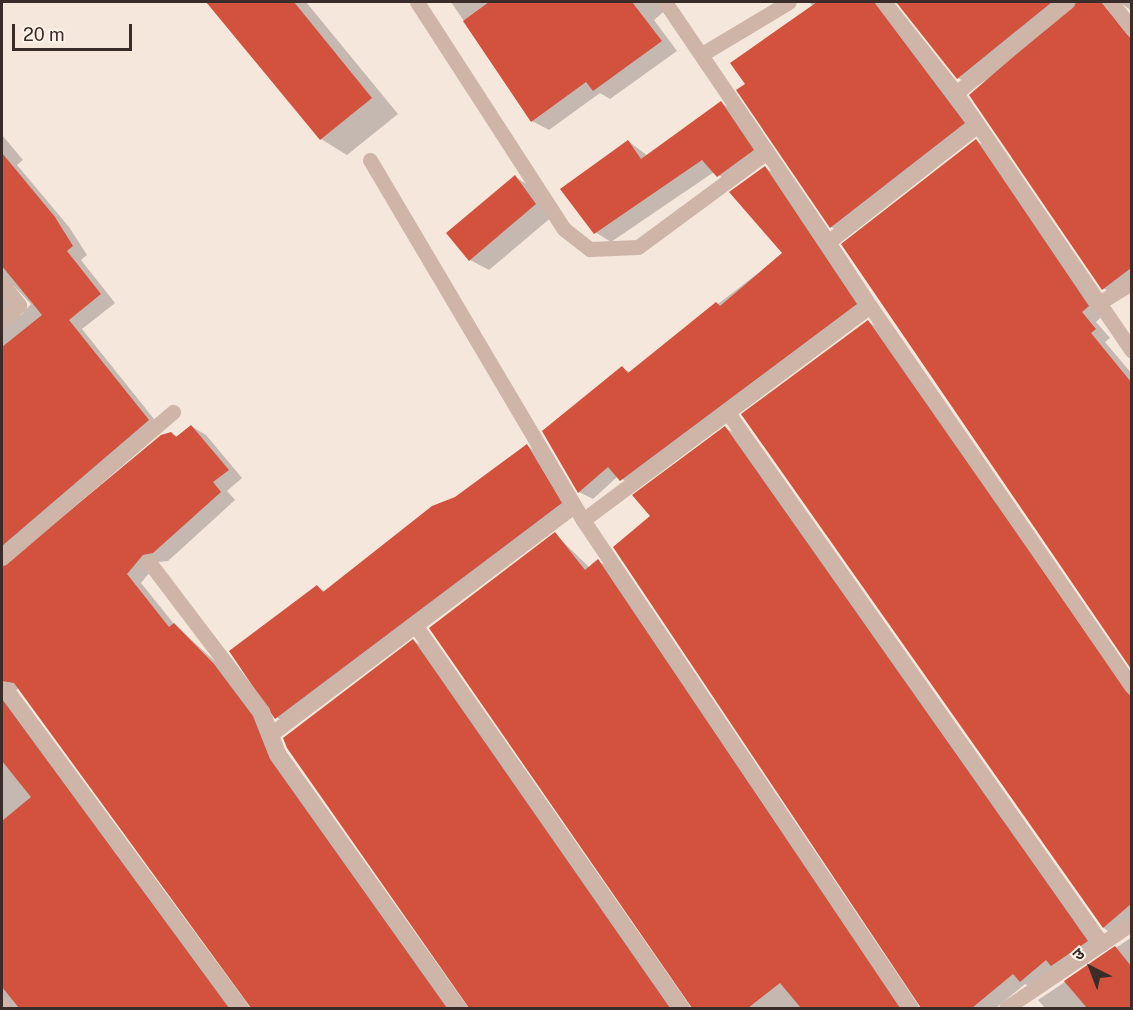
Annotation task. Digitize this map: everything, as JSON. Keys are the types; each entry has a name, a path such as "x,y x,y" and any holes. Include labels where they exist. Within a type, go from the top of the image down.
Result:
{"street":[{"path":"417,2 564,230 590,249 638,247 767,152"},
{"path":"665,2 1131,687"},
{"path":"702,54 789,2"},
{"path":"884,2 956,93 975,127 1131,351"},
{"path":"956,93 1067,2"},
{"path":"1111,2 1131,29"},
{"path":"828,242 975,127"},
{"path":"370,160 574,506 911,1008"},
{"path":"1099,303 1131,282"},
{"path":"2,283 19,305 2,321"},
{"path":"583,520 870,306"},
{"path":"2,558 173,412"},
{"path":"728,413 1102,944"},
{"path":"271,734 574,506"},
{"path":"149,562 261,711 279,753 459,1008"},
{"path":"415,626 682,1008"},
{"path":"6,689 242,1008"},
{"path":"1006,1008 1131,923"}],"building":[{"path":"206,2 294,2 372,98 320,140"},
{"path":"489,2 632,2 662,41 593,91 586,82 531,122 463,21"},
{"path":"817,2 874,2 965,123 830,228 736,90 745,84 730,63"},
{"path":"896,2 1052,2 957,79"},
{"path":"1077,2 1101,2 1131,39 1131,268 1102,290 969,95"},
{"path":"721,101 754,150 717,177 702,160 594,234 560,189 628,140 641,159"},
{"path":"976,139 1089,306 1082,312 1096,329 1091,333 1131,382 1131,669 841,244"},
{"path":"2,153 55,217 73,246 67,251 101,294 69,320 149,420 2,546 2,347 42,315 2,266"},
{"path":"765,166 857,304 620,481 608,467 578,493 542,431 622,366 628,373 716,302 720,306 782,253 729,192"},
{"path":"515,175 536,204 469,261 446,233"},
{"path":"868,320 1131,697 1131,904 1103,928 741,414"},
{"path":"191,425 229,470 213,482 221,492 153,553 143,555 127,574 169,627 174,623 214,664 253,716 270,759 447,1008 251,1008 14,683 2,681 2,567 161,435 171,432 176,437"},
{"path":"725,426 1088,941 1051,966 1046,960 1020,982 1013,974 972,1008 921,1008 613,547 650,516 632,495"},
{"path":"527,444 562,503 275,719 229,651 317,585 323,592 432,506 455,497"},
{"path":"555,532 585,570 598,559 900,1008 801,1008 780,983 748,1008 692,1008 429,628"},
{"path":"413,639 670,1008 469,1008 287,748 283,738"},
{"path":"2,699 229,1008 19,1008 2,987 2,821 31,797 2,761"},
{"path":"1115,946 1131,966 1131,1008 1087,1008 1064,981"}]}
